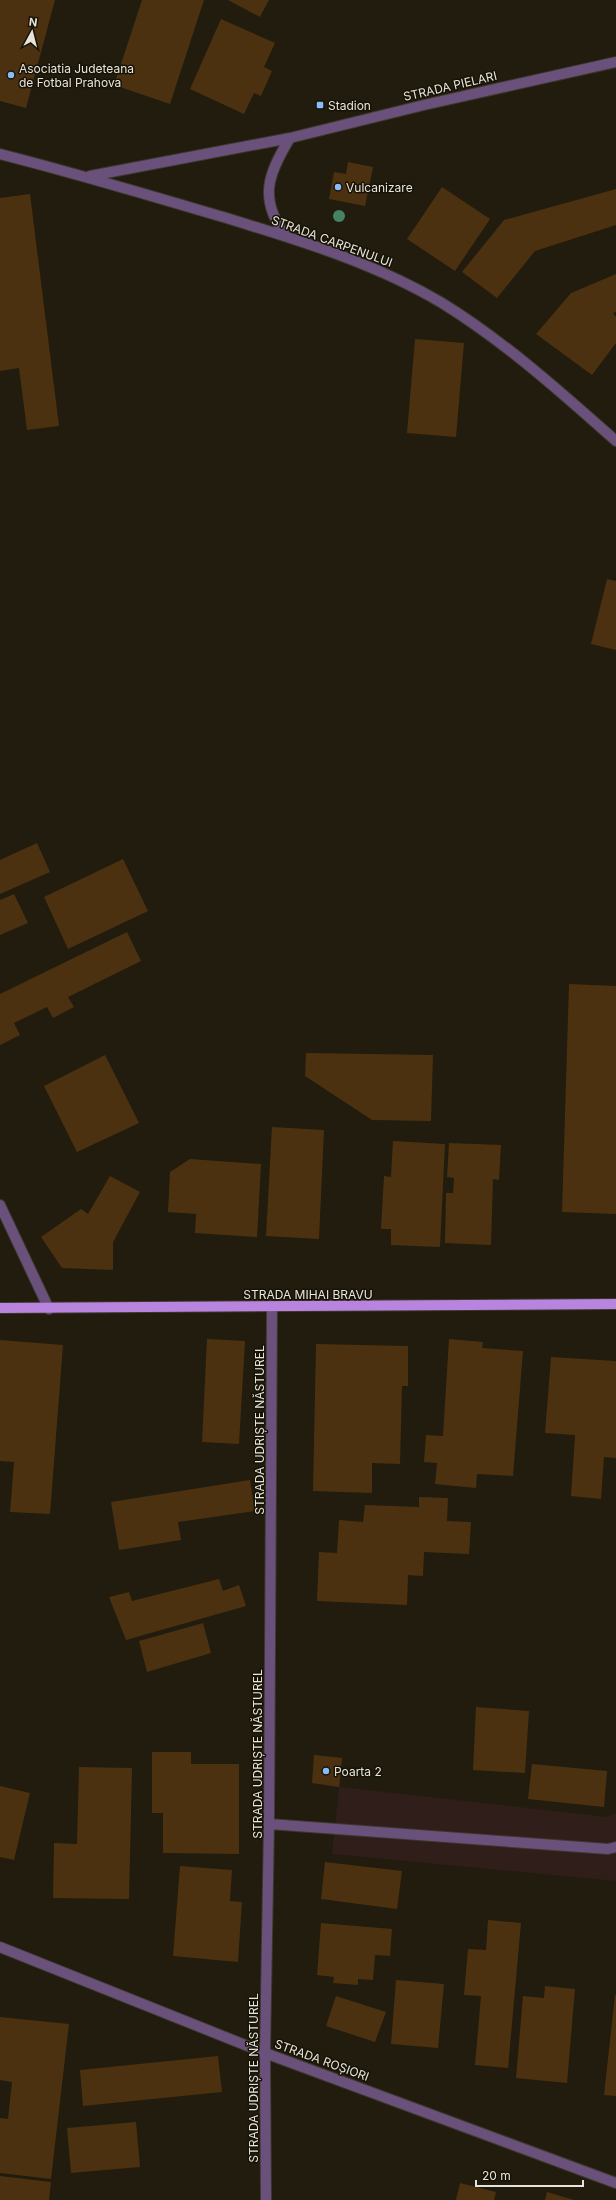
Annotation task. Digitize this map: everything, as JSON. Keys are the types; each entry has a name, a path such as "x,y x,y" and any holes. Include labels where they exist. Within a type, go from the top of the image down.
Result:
{"main road":[{"name":"STRADA MIHAI BRAVU","path":"0,1308 49,1309 616,1304"}],"street":[{"name":"STRADA PIELARI","path":"0,154 88,176 290,138 432,103 616,62"},
{"path":"286,236 274,220 268,201 270,181 276,162 290,138"},
{"name":"STRADA CARPENULUI","path":"88,176 286,236 354,260 402,281 441,303 498,342 616,441"},
{"path":"0,1205 49,1309"},
{"name":"STRADA UDRIȘTE NĂSTUREL","path":"266,2200 265,2053 270,1824 272,1307"},
{"path":"270,1824 608,1849 616,1847"},
{"name":"STRADA ROȘIORI","path":"0,1947 265,2053 616,2183"}],"shaded area":[{"path":"314,1755 342,1758 340,1787 608,1817 616,1813 616,1881 332,1854 339,1787 312,1783"}],"building":[{"path":"0,0 55,0 26,108 0,101"},
{"path":"142,0 204,0 170,104 114,85"},
{"path":"228,0 269,0 260,17"},
{"path":"221,19 275,43 264,67 272,71 261,96 254,93 244,114 190,89"},
{"path":"348,162 373,167 365,206 329,199 334,172 346,174"},
{"path":"442,187 490,219 455,271 407,239"},
{"path":"616,189 616,225 535,251 497,298 462,272 504,220"},
{"path":"30,194 59,426 27,430 19,368 0,371 0,198"},
{"path":"616,274 616,312 613,313 616,317 616,343 592,375 536,334 571,293"},
{"path":"415,339 464,343 456,437 407,433"},
{"path":"607,579 616,581 616,650 591,644"},
{"path":"37,843 50,872 0,894 0,860"},
{"path":"123,859 148,911 68,949 44,897"},
{"path":"14,894 28,923 0,935 0,900"},
{"path":"127,932 141,961 68,997 74,1007 53,1018 47,1007 14,1023 20,1035 0,1045 0,994"},
{"path":"569,984 616,986 616,1214 562,1212"},
{"path":"306,1053 433,1055 431,1121 372,1120 305,1076"},
{"path":"105,1055 139,1123 77,1152 44,1086"},
{"path":"272,1127 324,1130 319,1239 266,1236"},
{"path":"393,1141 445,1144 440,1247 391,1245 391,1229 381,1229 384,1176 391,1177"},
{"path":"449,1143 501,1145 499,1180 493,1179 491,1245 445,1243 446,1193 453,1193 454,1178 447,1177"},
{"path":"190,1159 261,1164 257,1237 195,1233 196,1214 168,1212 170,1172"},
{"path":"110,1176 140,1192 113,1242 113,1270 62,1268 41,1237 81,1209 88,1214"},
{"path":"207,1339 245,1341 239,1444 202,1442"},
{"path":"449,1339 483,1342 482,1348 523,1351 513,1476 477,1474 476,1488 435,1484 437,1463 424,1462 426,1435 443,1436"},
{"path":"0,1340 63,1345 50,1514 10,1512 14,1462 0,1461"},
{"path":"316,1344 408,1346 408,1386 402,1386 400,1464 372,1463 372,1493 313,1491"},
{"path":"551,1357 616,1361 616,1458 604,1457 601,1499 571,1496 575,1435 545,1433"},
{"path":"250,1480 255,1511 178,1522 181,1540 119,1550 111,1502"},
{"path":"419,1497 448,1498 447,1521 471,1522 469,1554 424,1552 423,1576 408,1575 407,1605 317,1601 319,1552 337,1553 339,1520 363,1522 365,1505 419,1507"},
{"path":"219,1579 223,1591 239,1585 246,1606 126,1640 109,1597 129,1592 132,1601"},
{"path":"203,1623 211,1653 147,1672 139,1641"},
{"path":"476,1707 529,1711 525,1773 473,1770"},
{"path":"152,1752 191,1752 191,1764 239,1764 239,1854 163,1853 163,1813 152,1813"},
{"name":"Poarta 2","path":"314,1755 342,1758 339,1787 312,1783"},
{"path":"532,1764 607,1771 604,1807 528,1799"},
{"path":"79,1767 132,1768 129,1899 53,1898 54,1843 77,1844"},
{"path":"0,1786 30,1793 14,1860 0,1857"},
{"path":"325,1862 402,1871 397,1909 321,1899"},
{"path":"180,1866 232,1870 230,1901 242,1902 238,1962 173,1956"},
{"path":"488,1920 521,1923 508,2068 475,2065 481,1996 464,1995 468,1949 486,1950"},
{"path":"321,1923 392,1929 390,1956 375,1955 373,1980 358,1979 358,1985 333,1983 334,1977 317,1975"},
{"path":"396,1980 444,1984 438,2048 391,2044"},
{"path":"545,1986 575,1989 567,2083 516,2078 523,1996 544,1998"},
{"path":"616,1995 616,2096 604,2095"},
{"path":"336,1996 386,2012 375,2042 326,2026"},
{"path":"0,2017 69,2024 51,2179 0,2173 0,2118 8,2119 12,2082 0,2080"},
{"path":"218,2056 222,2092 83,2106 80,2070"},
{"path":"136,2122 140,2167 71,2173 67,2128"},
{"path":"0,2176 51,2182 49,2200 0,2200"},
{"path":"460,2183 496,2192 494,2200 456,2200"},
{"path":"547,2192 574,2200 545,2200"}],"place":[{"name":"Asociatia Judeteana de Fotbal Prahova","path":"11,75"},
{"name":"Stadion","path":"320,105"},
{"name":"Vulcanizare","path":"338,187"},
{"name":"Poarta 2","path":"326,1771"}]}
